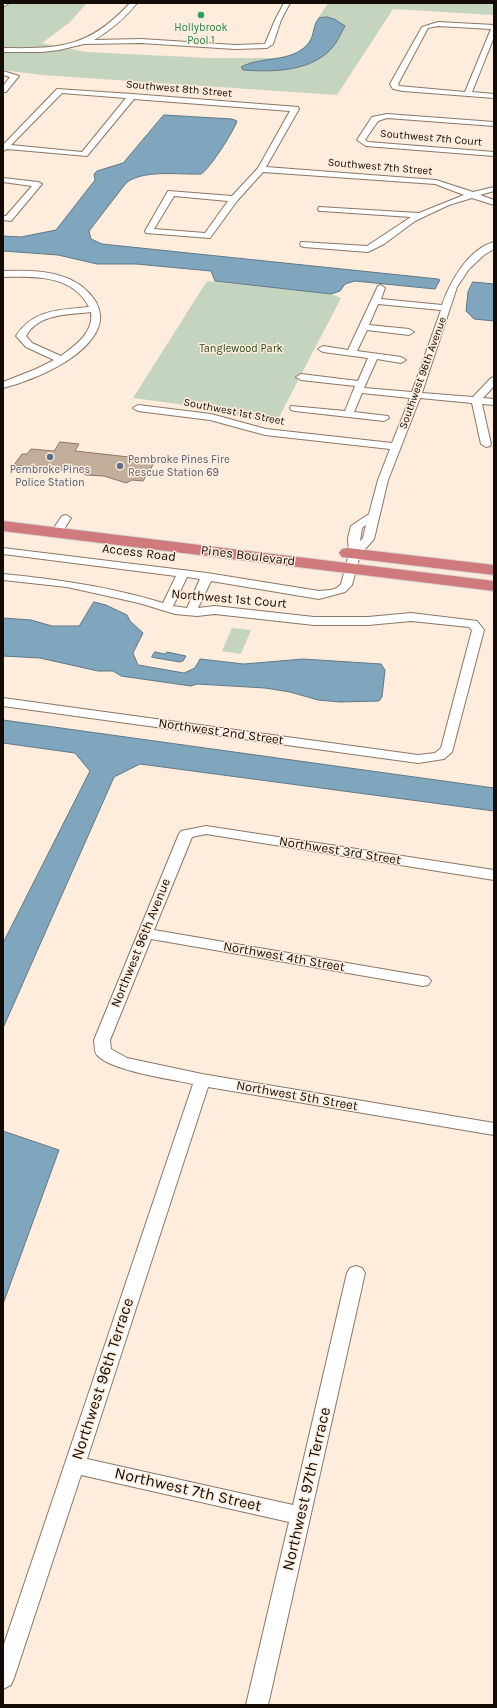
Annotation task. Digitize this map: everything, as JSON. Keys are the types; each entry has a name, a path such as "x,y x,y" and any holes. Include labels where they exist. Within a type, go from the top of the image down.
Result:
{"highway":[{"name":"Pines Boulevard","path":"3,511 62,525 353,561 494,586"},
{"name":"Pines Boulevard","path":"3,526 62,525"},
{"name":"Pines Boulevard","path":"353,561 494,570"}],"street":[{"path":"3,6 6,3"},
{"path":"3,50 55,50 83,42 105,31 124,15 134,3"},
{"path":"83,42 141,41 235,47 267,46 270,44 278,20 287,3"},
{"path":"468,94 494,28 431,24 425,27 394,84 396,87 468,94 494,96"},
{"path":"3,73 14,75 15,78 3,90"},
{"name":"Southwest 8th Street","path":"4,148 60,91 295,109 261,168"},
{"path":"4,148 84,154 132,96"},
{"name":"Southwest 7th Court","path":"494,124 396,116 382,117 375,119 361,140 366,144 494,154"},
{"path":"234,199 171,193 149,230 207,236 234,199 261,168"},
{"name":"Southwest 7th Street","path":"261,168 436,182 494,202"},
{"path":"3,180 38,184 6,218"},
{"path":"304,244 368,249 376,246 419,215 474,194 494,189"},
{"path":"322,209 419,215"},
{"name":"Southwest 96th Avenue","path":"319,595 341,590 346,585 353,561 368,539 383,480 416,396 453,287 466,267 493,246"},
{"path":"3,274 31,273 64,279 84,291 95,309 96,321 92,331 82,345 45,368 3,385"},
{"path":"352,352 380,288"},
{"path":"375,301 446,308"},
{"path":"61,358 29,345 21,336 24,328 42,316 95,309"},
{"path":"363,327 409,332"},
{"path":"322,349 401,360"},
{"path":"348,414 373,357"},
{"path":"301,377 416,396 494,402"},
{"path":"476,400 494,380"},
{"path":"476,400 486,444"},
{"name":"Southwest 1st Street","path":"138,408 211,417 265,432 396,447"},
{"path":"295,408 384,418"},
{"name":"Access Road","path":"3,550 207,576 319,595"},
{"path":"166,608 183,573"},
{"name":"Northwest 1st Court","path":"3,576 67,584 142,600 166,608 191,611 215,610 314,621 368,621 411,617 473,624 478,630 447,749 438,756"},
{"path":"191,611 207,576"},
{"name":"Northwest 2nd Street","path":"3,702 418,759 438,756"},
{"name":"Northwest 3rd Street","path":"186,834 206,830 494,875"},
{"name":"Northwest 96th Avenue","path":"104,1052 102,1040 186,834"},
{"name":"Northwest 4th Street","path":"145,933 423,981"},
{"name":"Northwest 5th Street","path":"104,1052 123,1063 202,1080 494,1129"},
{"name":"Northwest 96th Terrace","path":"3,1678 202,1080"},
{"name":"Northwest 97th Terrace","path":"257,1705 356,1273"},
{"name":"Northwest 7th Street","path":"75,1465 301,1516"}],"green space":[{"path":"3,3 87,3 69,23 42,43 86,52 209,58 280,58 297,53 307,45 312,37 315,23 328,3 494,3 494,15 393,9 337,95 42,75 3,70"},
{"name":"Tanglewood Park","path":"207,281 331,294 341,298 276,423 225,412 133,398"},
{"path":"232,628 251,630 241,654 222,651"}],"water":[{"path":"327,17 334,19 345,26 338,40 328,52 319,59 309,64 288,69 254,71 243,70 241,67 257,61 284,57 300,51 310,42 315,24 319,18"},
{"path":"164,115 232,119 237,121 221,150 201,174 152,174 133,179 126,183 89,231 91,239 102,244 438,279 440,280 435,289 355,281 345,284 340,291 331,294 215,281 211,271 136,264 97,264 58,255 3,251 3,236 21,237 56,230 95,180 94,174 97,171 123,163"},
{"path":"473,282 494,284 494,321 474,319 466,311 468,292"},
{"path":"94,602 106,605 127,615 130,621 143,633 133,653 138,665 184,673 195,668 200,659 244,664 303,659 381,664 385,670 382,697 379,701 340,702 318,700 290,692 265,688 197,684 191,686 121,676 113,671 98,671 40,658 3,656 3,618 31,620 52,626 79,626"},
{"path":"155,652 165,654 167,652 186,656 183,661 180,662 152,657"},
{"path":"3,720 494,788 494,811 140,764 114,777 3,1028 3,943 90,771 75,753 3,743"},
{"path":"3,1131 59,1150 3,1304"}],"building":[{"path":"60,442 79,444 75,451 156,460 143,481 132,480 126,483 104,476 86,475 76,469 70,471 14,465 22,454 27,454 31,449 54,451"}],"place":[{"name":"Hollybrook Pool 1","path":"201,15"},
{"name":"Pembroke Pines Police Station","path":"50,457"},
{"name":"Pembroke Pines Fire Rescue Station 69","path":"120,466"}]}
